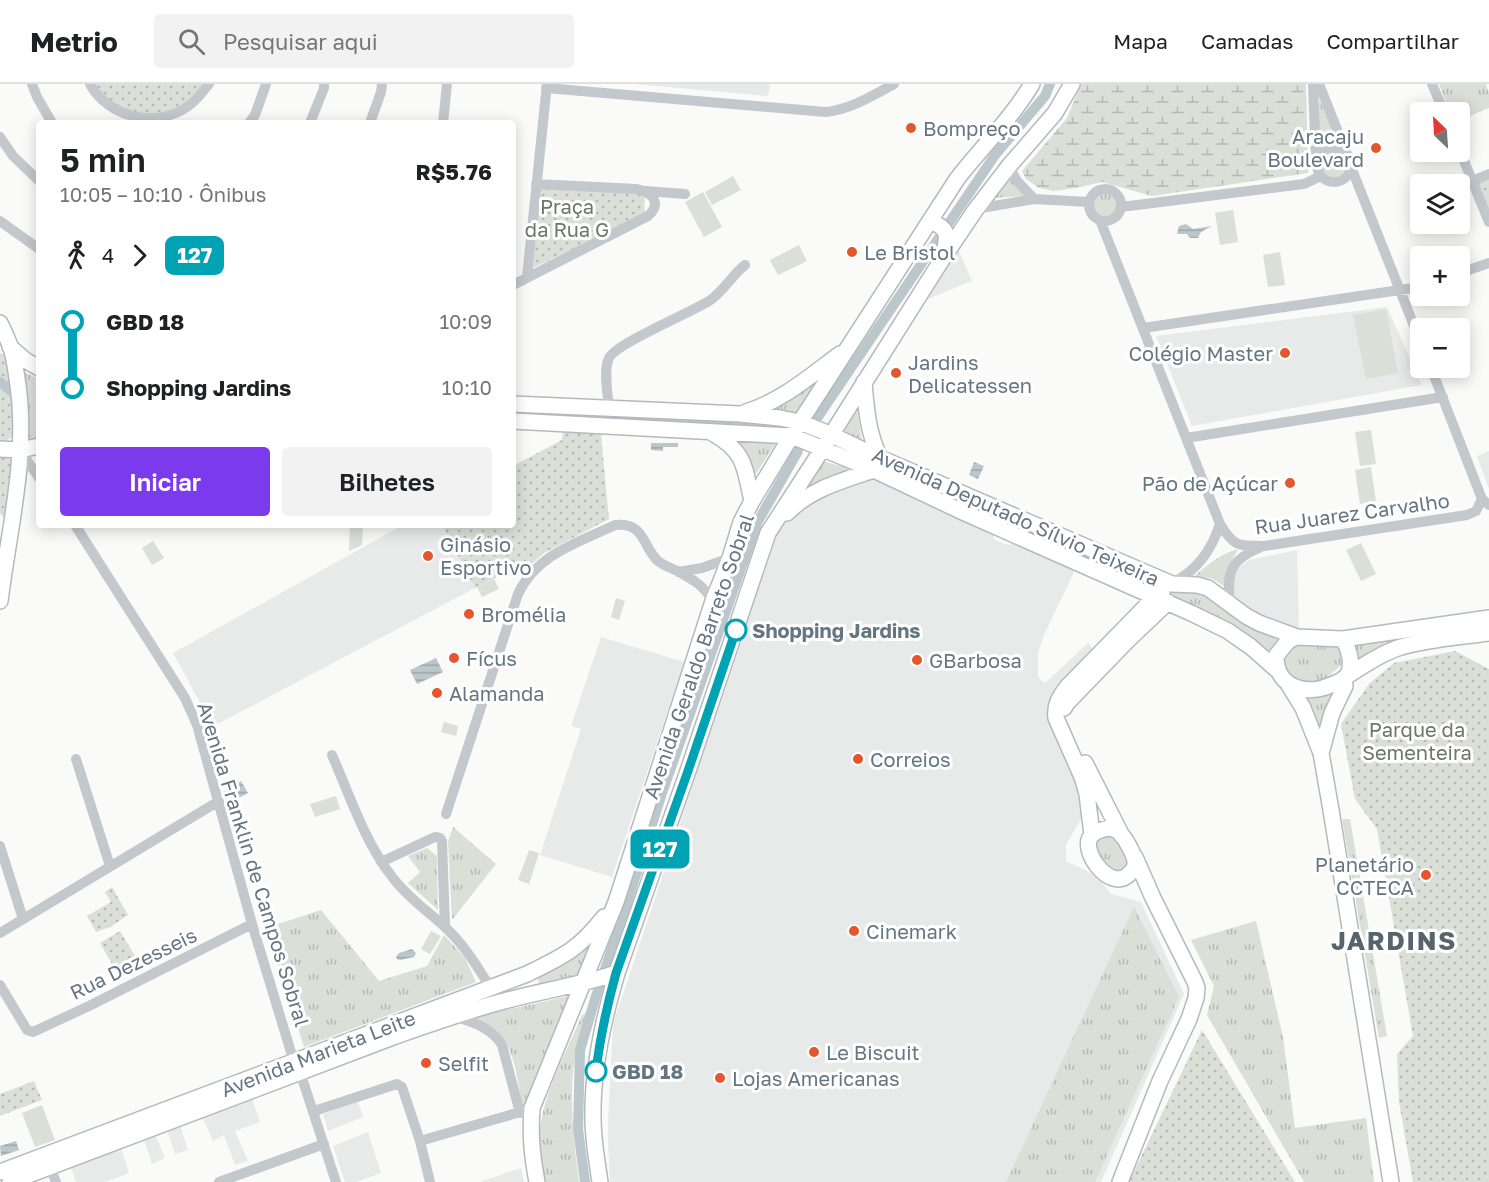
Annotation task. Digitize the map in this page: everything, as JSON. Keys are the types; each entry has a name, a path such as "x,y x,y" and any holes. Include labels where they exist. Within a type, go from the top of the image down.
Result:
{"main road":[{"name":"Avenida Geraldo Barreto Sobral","path":"537,1182 526,1111 587,982 616,903 741,522 800,422 934,222 957,179 1007,120 1032,84"},
{"path":"600,1182 595,1153 594,1084 600,1036 613,974 688,771 768,533 976,209 1054,113 1072,84"},
{"path":"934,222 946,232 947,240 943,258"},
{"path":"0,323 5,347 15,363 22,429 19,479 1,595"},
{"path":"5,347 36,366"},
{"path":"740,414 775,400 793,389 849,347"},
{"path":"768,533 807,496 877,464 868,424 864,382"},
{"path":"516,404 740,414 800,422"},
{"path":"516,421 792,436"},
{"name":"Avenida Deputado Sílvio Teixeira","path":"800,422 832,435 877,464 965,513 1228,631 1251,646 1282,676"},
{"path":"710,431 738,452 743,462 752,501"},
{"name":"Avenida Deputado Sílvio Teixeira","path":"792,436 877,464 1172,584 1203,586 1246,616 1297,637"},
{"path":"0,449 20,450 36,447"},
{"path":"0,523 2,530 1,595"},
{"path":"1120,1182 1160,1081 1189,1019 1197,988 1152,898 1135,857 1122,836 1066,724 1064,709 1067,703 1128,640 1172,584"},
{"path":"1128,586 1133,600 1132,622"},
{"path":"1152,898 1124,879 1116,879 1105,874 1095,863 1088,843 1092,835 1087,795 1055,711 1058,701 1068,686 1132,622 1161,600"},
{"path":"1391,1182 1321,753 1303,708 1282,676 1276,656 1288,641 1297,637 1343,639 1489,618"},
{"path":"1282,676 1304,690 1315,690 1332,685 1399,647 1489,633"},
{"path":"1321,753 1332,713 1345,686 1350,660 1347,645 1343,639"},
{"path":"1092,835 1109,828 1118,831 1122,836"},
{"path":"1124,879 1136,865 1135,857"},
{"name":"Avenida Marieta Leite","path":"10,1182 527,974 561,958 576,948 590,935 616,903"},
{"path":"527,974 534,982 534,995"},
{"name":"Avenida Marieta Leite","path":"0,1172 297,1067 453,1016 613,974"}],"street":[{"path":"32,84 50,120"},
{"path":"90,84 105,103 136,120"},
{"path":"155,120 185,108 199,98 209,84"},
{"path":"251,120 266,84"},
{"path":"311,120 324,84"},
{"path":"371,120 382,84"},
{"path":"443,120 447,84"},
{"path":"527,277 547,86 826,112 852,106 894,84"},
{"path":"1313,84 1318,172 1321,177 1330,182 1341,180 1351,167"},
{"path":"1319,84 1411,318"},
{"path":"1432,84 1440,102"},
{"path":"0,137 13,156 36,178"},
{"path":"1317,162 1318,157 1326,149 1337,147 1346,153"},
{"path":"1464,162 1489,222"},
{"path":"1009,166 1017,181 1034,199"},
{"path":"1472,181 1489,174"},
{"path":"1121,207 1304,184 1321,177"},
{"path":"536,183 685,194"},
{"path":"1108,189 1117,193 1122,202 1121,207 1114,219 1105,221 1091,213 1089,202 1098,190 1108,189"},
{"path":"516,283 648,216 653,212 655,201 645,191"},
{"path":"976,209 1034,199 1089,202"},
{"path":"1100,220 1220,524 1208,552 1184,577 1172,584"},
{"path":"0,221 36,247"},
{"path":"1470,269 1489,262"},
{"path":"609,408 607,372 610,356 633,340 710,300 724,289 745,265"},
{"path":"1143,328 1410,288"},
{"path":"1435,378 1486,502"},
{"path":"1186,438 1443,397"},
{"path":"20,450 36,474"},
{"name":"Rua Juarez Carvalho","path":"1220,524 1234,543 1243,546 1264,546 1467,515 1486,502"},
{"path":"446,814 518,594 524,582 544,560 615,525 625,524 642,536 657,561 704,587 713,602"},
{"name":"Avenida Franklin de Campos Sobral","path":"76,528 185,698 197,725 252,924 336,1182"},
{"path":"1230,605 1228,583 1234,565 1241,558 1264,546"},
{"path":"678,572 702,568 730,558"},
{"path":"332,755 381,862 411,898 445,927 469,953 490,987"},
{"path":"76,759 110,866"},
{"path":"0,933 219,801"},
{"path":"381,862 435,837 440,838 442,841 445,927"},
{"path":"0,846 23,919"},
{"name":"Rua Dezesseis","path":"0,985 27,1030 33,1032 252,924"},
{"path":"420,1142 526,1111 497,1037 479,1025 453,1016"},
{"path":"314,1111 399,1085 420,1142 430,1182"},
{"path":"219,1182 324,1144"},
{"path":"50,1167 56,1182"}],"shaded area":[{"path":"634,84 770,84 768,96"},
{"path":"1186,224 1193,229 1212,226 1201,232 1198,238 1190,238 1187,234 1177,234 1179,226"},
{"path":"958,248 972,281 928,299"},
{"name":"Colégio Master","path":"1387,307 1410,358 1410,378 1419,378 1422,385 1192,426 1156,336"},
{"path":"651,443 678,443 678,447 663,447 663,451 651,450"},
{"path":"1489,451 1489,489 1477,456"},
{"path":"974,462 984,466 978,479 969,475"},
{"name":"Shopping Jardins","path":"873,475 995,533 993,539 1004,544 1010,545 1014,539 1077,566 1044,635 1038,653 1038,677 1045,683 1088,643 1095,651 1048,703 1047,715 1054,734 1079,786 1082,812 1081,819 1066,845 1066,861 1097,876 1111,894 1141,902 1184,994 1101,1182 610,1182 608,1122 613,1024 781,522 811,497"},
{"path":"398,528 444,528 475,588 210,728 203,708 173,653"},
{"path":"1297,550 1299,629 1252,616 1232,596 1235,571 1249,560"},
{"path":"601,637 684,662 612,877 540,855 581,729 571,726"},
{"path":"436,658 443,672 417,684 410,670"},
{"path":"241,781 248,793 228,804 222,793"},
{"path":"412,949 416,953 414,957 397,959 399,953"},
{"path":"251,1096 260,1122 235,1131 248,1161 235,1165 224,1135 213,1141 201,1114"},
{"path":"358,1102 363,1117 328,1131 323,1114"},
{"path":"179,1123 188,1150 175,1154 166,1127"},
{"path":"154,1132 165,1158 152,1164 143,1136"},
{"path":"368,1132 381,1173 356,1182 345,1182 333,1146"},
{"path":"16,1141 19,1150 1,1156 0,1146"},
{"path":"120,1145 129,1173 105,1182 76,1182 70,1165"},
{"path":"521,1168 524,1182 482,1182 482,1181"}],"green space":[{"path":"93,84 206,84 178,110 155,116 132,114 111,105"},
{"path":"1081,84 1306,84 1308,173 1152,196 1102,182 1054,191 1039,188 1026,179 1022,171 1067,118"},
{"path":"1439,84 1486,84 1489,93 1489,108 1470,116 1470,102 1446,102"},
{"path":"1319,99 1338,141 1328,141 1319,145"},
{"path":"1333,151 1342,155 1346,164 1342,173 1333,177 1324,173 1320,164 1324,155"},
{"path":"1489,174 1489,209 1472,181"},
{"path":"733,176 741,190 712,205 705,192"},
{"path":"1009,177 1024,196 992,198"},
{"name":"Praça da Rua G","path":"541,187 644,194 645,215 533,268"},
{"path":"703,192 722,227 704,237 685,202"},
{"path":"1105,192 1113,196 1117,204 1113,212 1105,216 1097,212 1093,204 1097,196"},
{"path":"1233,210 1238,242 1220,245 1215,213"},
{"path":"799,245 807,261 778,275 770,260"},
{"path":"1280,252 1285,285 1268,287 1263,255"},
{"path":"1386,309 1398,373 1366,379 1353,315"},
{"path":"0,353 7,355 15,434 8,440 0,442"},
{"path":"829,369 798,418 756,409"},
{"path":"24,372 36,378 36,442 29,444"},
{"path":"856,403 863,447 838,433"},
{"path":"1371,430 1376,464 1360,466 1355,432"},
{"path":"563,431 601,434 609,519 544,553 518,576 501,575 475,588 444,528 516,528 516,464 562,440"},
{"path":"718,436 779,439 747,487"},
{"path":"0,456 14,460 8,530 5,519 0,513"},
{"path":"822,461 858,471 801,494"},
{"path":"1371,467 1376,501 1360,504 1355,470"},
{"path":"350,528 363,528 362,545 349,551"},
{"path":"153,541 164,558 152,565 142,548"},
{"path":"1361,543 1376,574 1361,581 1346,550"},
{"path":"1238,549 1224,586 1211,578 1194,577 1220,557"},
{"path":"494,579 499,589 482,597 477,587"},
{"path":"1176,592 1207,597 1243,622 1285,637 1271,656 1240,628 1167,597"},
{"path":"616,598 625,601 619,620 611,617"},
{"path":"1489,621 1489,628 1388,644 1354,668 1357,655 1353,641"},
{"path":"1292,643 1343,646 1344,663 1324,680 1308,681 1294,677 1283,669 1281,653"},
{"name":"Parque da Sementeira","path":"1455,651 1489,669 1489,1182 1413,1182 1399,1102 1397,1054 1413,1036 1377,829 1355,799 1341,724 1369,684 1394,663"},
{"path":"1339,684 1318,734 1300,691"},
{"path":"444,722 458,726 456,736 441,732"},
{"path":"336,796 340,809 315,817 310,804"},
{"path":"1342,819 1350,819 1387,1036 1379,1038"},
{"path":"453,827 496,864 452,920 448,841"},
{"path":"1108,832 1120,839 1130,869 1112,877 1091,843"},
{"path":"427,848 437,856 438,910 408,883 420,872 408,856"},
{"path":"529,850 539,853 529,884 518,880"},
{"path":"112,887 128,915 110,927 96,932 87,916 111,902 105,892"},
{"path":"1134,907 1179,997 1095,1182 1006,1182"},
{"path":"321,910 379,981 427,966 444,935 465,958 476,982 304,1047 266,928"},
{"path":"1256,921 1283,1037 1295,1128 1366,1118 1374,1182 1304,1182 1207,1015 1214,986 1191,940"},
{"path":"120,931 138,961 117,973 100,943"},
{"path":"431,931 441,936 430,954 421,949"},
{"path":"596,937 581,978 539,985 538,979 532,974"},
{"path":"568,996 571,1001 535,1092 522,1108 509,1048 498,1032 474,1017"},
{"path":"587,1013 576,1051 572,1093 579,1182 545,1182 539,1145 543,1112 561,1062 582,1015"},
{"path":"1202,1030 1295,1182 1129,1182"},
{"path":"34,1081 42,1100 0,1116 0,1094"},
{"path":"42,1105 55,1140 35,1147 22,1113"}],"waterway":[{"path":"818,417 995,155 1045,96 1050,84"},
{"path":"0,382 11,391"},
{"path":"609,419 766,424"},
{"path":"585,1182 578,1129 580,1050 662,793 757,523 798,451"}],"bus line":[{"name":"127","path":"596,1071 600,1036 616,973 736,630"}],"place":[{"name":"Bompreço","path":"911,128"},
{"name":"Aracaju Boulevard","path":"1376,148"},
{"name":"Le Bristol","path":"852,252"},
{"name":"Colégio Master","path":"1285,353"},
{"name":"Jardins Delicatessen","path":"896,373"},
{"name":"Pão de Açúcar","path":"1290,483"},
{"name":"Ginásio Esportivo","path":"428,556"},
{"name":"Bromélia","path":"469,614"},
{"name":"Shopping Jardins","path":"736,630"},
{"name":"Fícus","path":"454,658"},
{"name":"GBarbosa","path":"917,660"},
{"name":"Alamanda","path":"437,693"},
{"name":"Correios","path":"858,759"},
{"name":"Planetário CCTECA","path":"1426,875"},
{"name":"Cinemark","path":"854,931"},
{"name":"Le Biscuit","path":"814,1052"},
{"name":"Selfit","path":"426,1063"},
{"name":"GBD 18","path":"596,1071"},
{"name":"Lojas Americanas","path":"720,1078"}],"district":[{"name":"JARDINS","path":"1394,940"}]}
